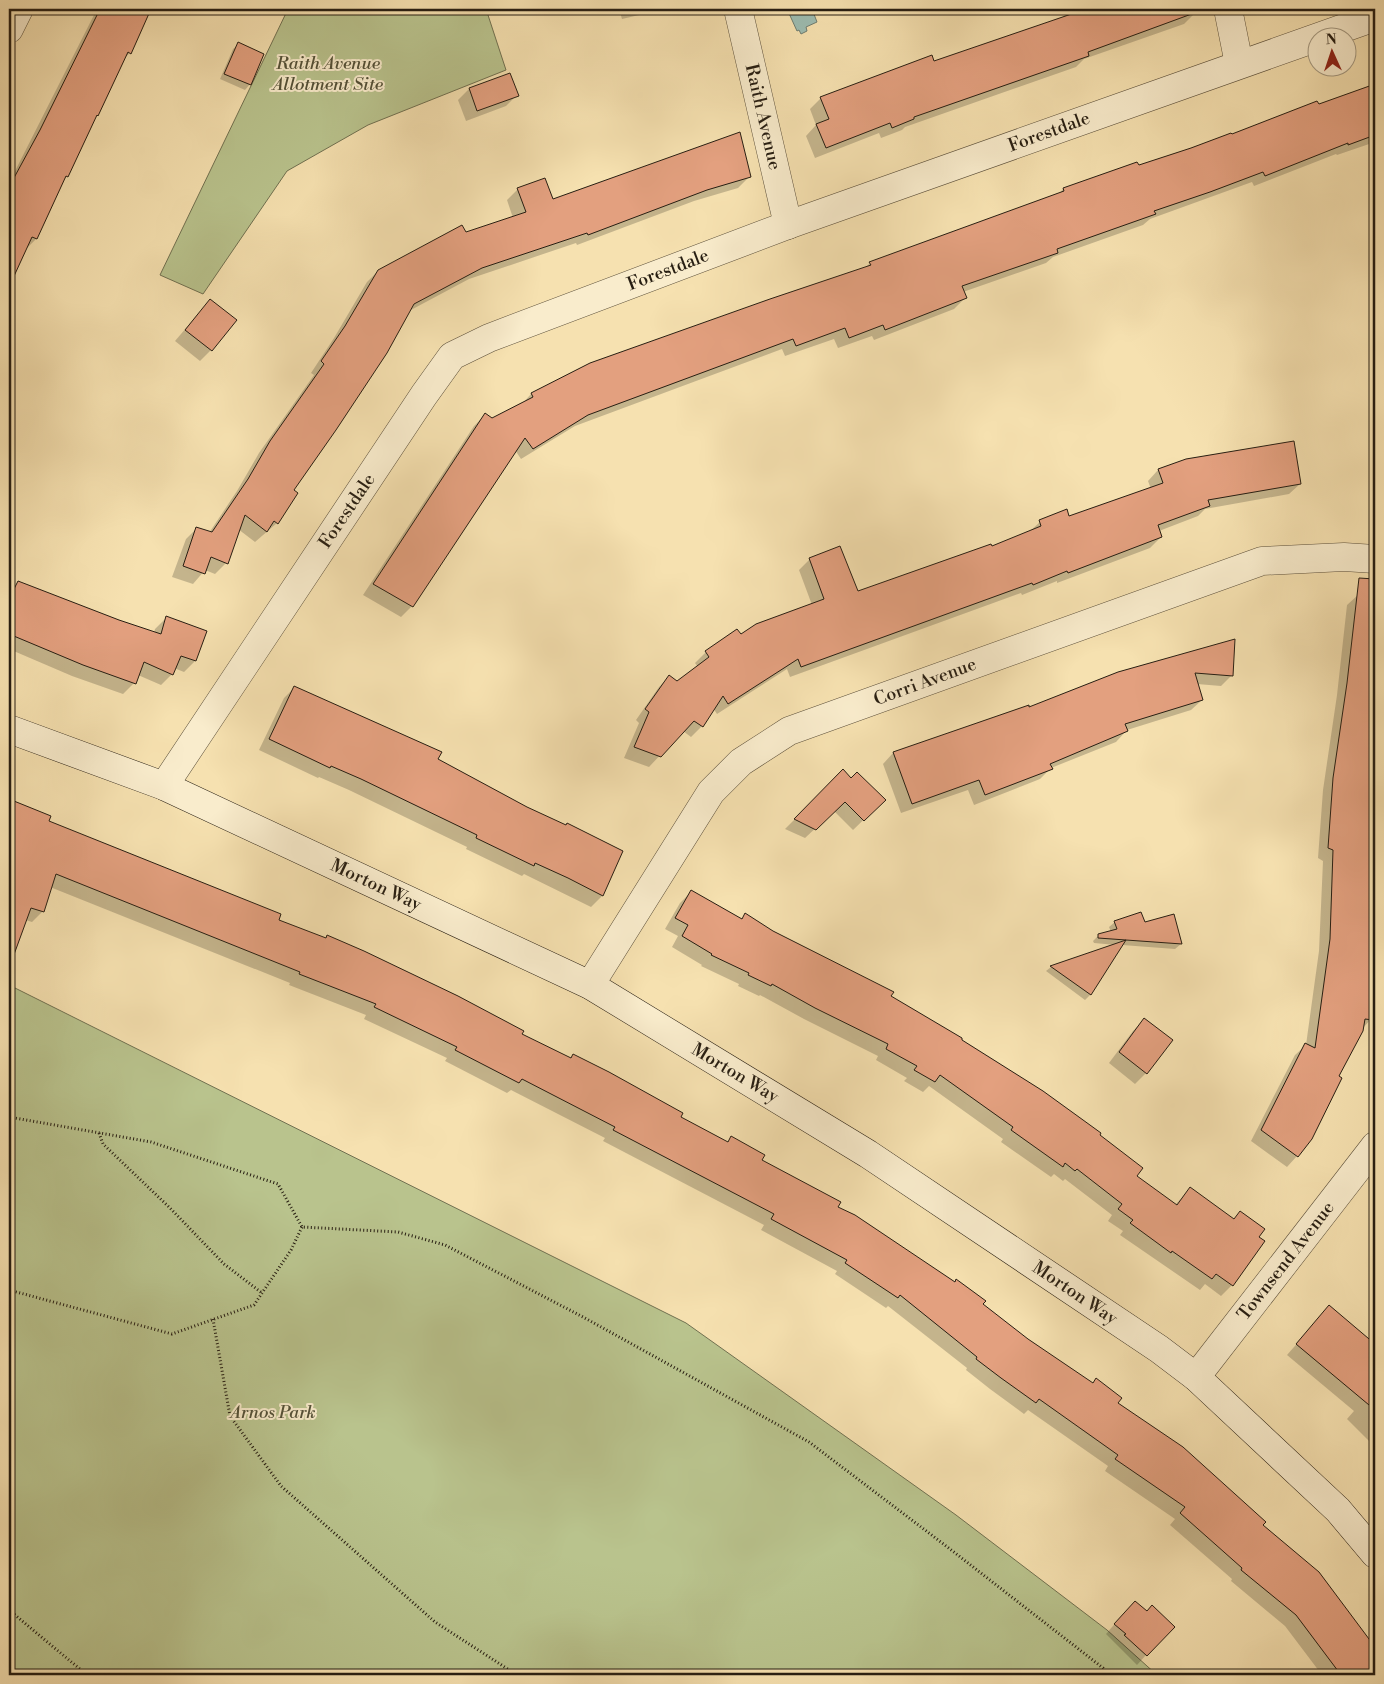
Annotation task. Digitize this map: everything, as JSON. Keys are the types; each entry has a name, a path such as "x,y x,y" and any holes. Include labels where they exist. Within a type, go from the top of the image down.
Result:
{"street":[{"path":"9,30 19,9"},
{"name":"Raith Avenue","path":"738,9 788,224"},
{"path":"1228,9 1239,64"},
{"name":"Forestdale","path":"164,786 424,395 452,356 489,338 788,224 1375,17"},
{"name":"Corri Avenue","path":"590,985 711,792 741,762 789,731 1262,561 1344,557 1375,559"},
{"name":"Morton Way","path":"9,729 164,786 590,985 868,1154 1159,1349 1196,1377 1338,1510 1375,1554"},
{"name":"Townsend Avenue","path":"1196,1377 1375,1146"}],"path":[{"path":"9,1117 151,1142 278,1184 302,1227"},
{"path":"98,1133 103,1144 170,1208 224,1264 262,1293"},
{"path":"9,1290 172,1334 254,1305 291,1250 302,1227"},
{"path":"302,1227 398,1232 444,1245 583,1317 809,1442 950,1548 1103,1668 1108,1675"},
{"path":"213,1319 230,1416 281,1486 435,1622 517,1675"},
{"path":"9,1610 87,1675"}],"green space":[{"name":"Raith Avenue Allotment Site","path":"288,9 486,9 506,70 368,125 287,171 203,294 160,275"},
{"name":"Arnos Park","path":"9,985 686,1323 956,1515 1107,1630 1157,1675 9,1675"}],"water":[{"path":"787,9 812,9 817,22 806,27 807,31 801,34 799,30 797,31"}],"building":[{"path":"100,9 151,9 131,54 128,52 37,239 32,237 9,287 9,187 40,130"},
{"path":"1086,9 1196,9 1197,12 1088,52 1089,56 914,117 914,119 892,128 890,123 826,148 816,124 829,119 820,97 932,55 934,61"},
{"path":"238,42 264,54 251,85 224,74"},
{"path":"510,73 519,96 477,111 469,88"},
{"path":"1375,84 1375,135 1348,145 1348,143 1265,176 1263,172 1154,211 1156,214 1057,249 1058,253 962,286 967,298 885,330 883,325 849,338 845,328 796,346 793,339 588,415 533,449 525,438 413,607 373,584 485,413 492,418 533,397 531,393 590,363 871,265 869,262 1064,191 1063,188 1137,162 1139,165 1191,148 1317,101 1319,104"},
{"path":"740,132 751,177 707,190 588,235 587,233 482,268 414,304 387,353 294,490 298,493 278,524 274,521 267,532 245,515 228,564 211,557 205,574 183,566 196,527 212,532 248,479 270,441 324,364 321,361 345,326 378,270 462,225 466,232 526,212 517,188 545,178 553,199"},
{"path":"210,299 237,320 212,351 185,330"},
{"path":"1294,441 1301,484 1208,500 1210,506 1158,525 1162,537 1068,573 1067,571 1033,585 1032,583 801,667 798,659 728,704 723,696 703,727 694,721 661,757 634,747 649,712 645,709 669,675 677,681 709,657 705,651 737,629 741,634 756,624 824,599 809,558 840,546 858,591 991,544 992,546 1041,526 1039,520 1067,509 1069,516 1163,483 1158,469 1186,459"},
{"path":"1359,578 1375,579 1375,999 1373,1020 1365,1019 1363,1031 1339,1076 1342,1078 1312,1139 1298,1157 1261,1130 1305,1043 1315,1048 1330,939 1333,850 1328,848 1333,778 1347,683"},
{"path":"18,581 161,634 166,616 207,631 196,661 181,656 173,675 144,662 136,684 83,665 9,634 9,599"},
{"path":"1235,639 1233,676 1195,673 1203,700 1125,724 1128,731 1050,764 1053,769 985,795 979,780 912,804 893,752 1029,705 1029,707 1118,672"},
{"path":"294,686 442,752 438,759 527,807 566,825 567,823 623,851 603,896 568,878 535,863 534,866 476,838 477,835 361,779 331,766 330,768 269,739"},
{"path":"843,769 851,778 857,772 886,800 864,821 845,802 816,830 794,819"},
{"path":"9,799 51,816 49,821 281,914 279,920 326,938 327,935 458,996 524,1031 522,1034 571,1058 573,1054 609,1072 683,1113 681,1117 728,1142 731,1136 765,1155 762,1160 841,1202 838,1207 855,1215 955,1282 956,1279 986,1301 983,1304 1028,1339 1093,1383 1096,1378 1122,1398 1118,1403 1183,1447 1266,1522 1263,1525 1319,1572 1375,1647 1375,1675 1341,1675 1296,1615 1241,1570 1242,1568 1180,1513 1185,1507 1115,1459 1118,1455 1039,1399 1036,1403 1001,1378 900,1295 898,1298 845,1263 847,1260 771,1219 774,1214 613,1130 615,1127 522,1079 519,1083 455,1050 457,1047 374,1007 376,1004 56,874 44,912 31,908 12,960 9,959"},
{"path":"691,890 742,919 745,913 773,931 894,992 891,996 962,1038 962,1040 1043,1091 1101,1133 1100,1135 1143,1168 1137,1176 1177,1205 1190,1187 1234,1219 1240,1211 1265,1229 1259,1237 1265,1241 1233,1286 1216,1274 1212,1279 1172,1251 1171,1253 1130,1223 1133,1220 1118,1209 1122,1204 1077,1169 1075,1171 1065,1163 1063,1167 1011,1130 1013,1127 940,1075 935,1082 914,1070 917,1066 886,1049 888,1044 815,1008 772,984 771,986 748,975 749,973 711,955 682,936 688,925 675,918"},
{"path":"1141,912 1145,922 1174,914 1182,944 1098,938 1098,934 1117,929 1114,921"},
{"path":"1126,940 1091,995 1050,966"},
{"path":"1144,1018 1173,1040 1147,1074 1119,1052"},
{"path":"1329,1305 1375,1344 1375,1410 1296,1344"},
{"path":"1135,1601 1147,1611 1152,1605 1175,1627 1147,1656 1114,1624"}]}
